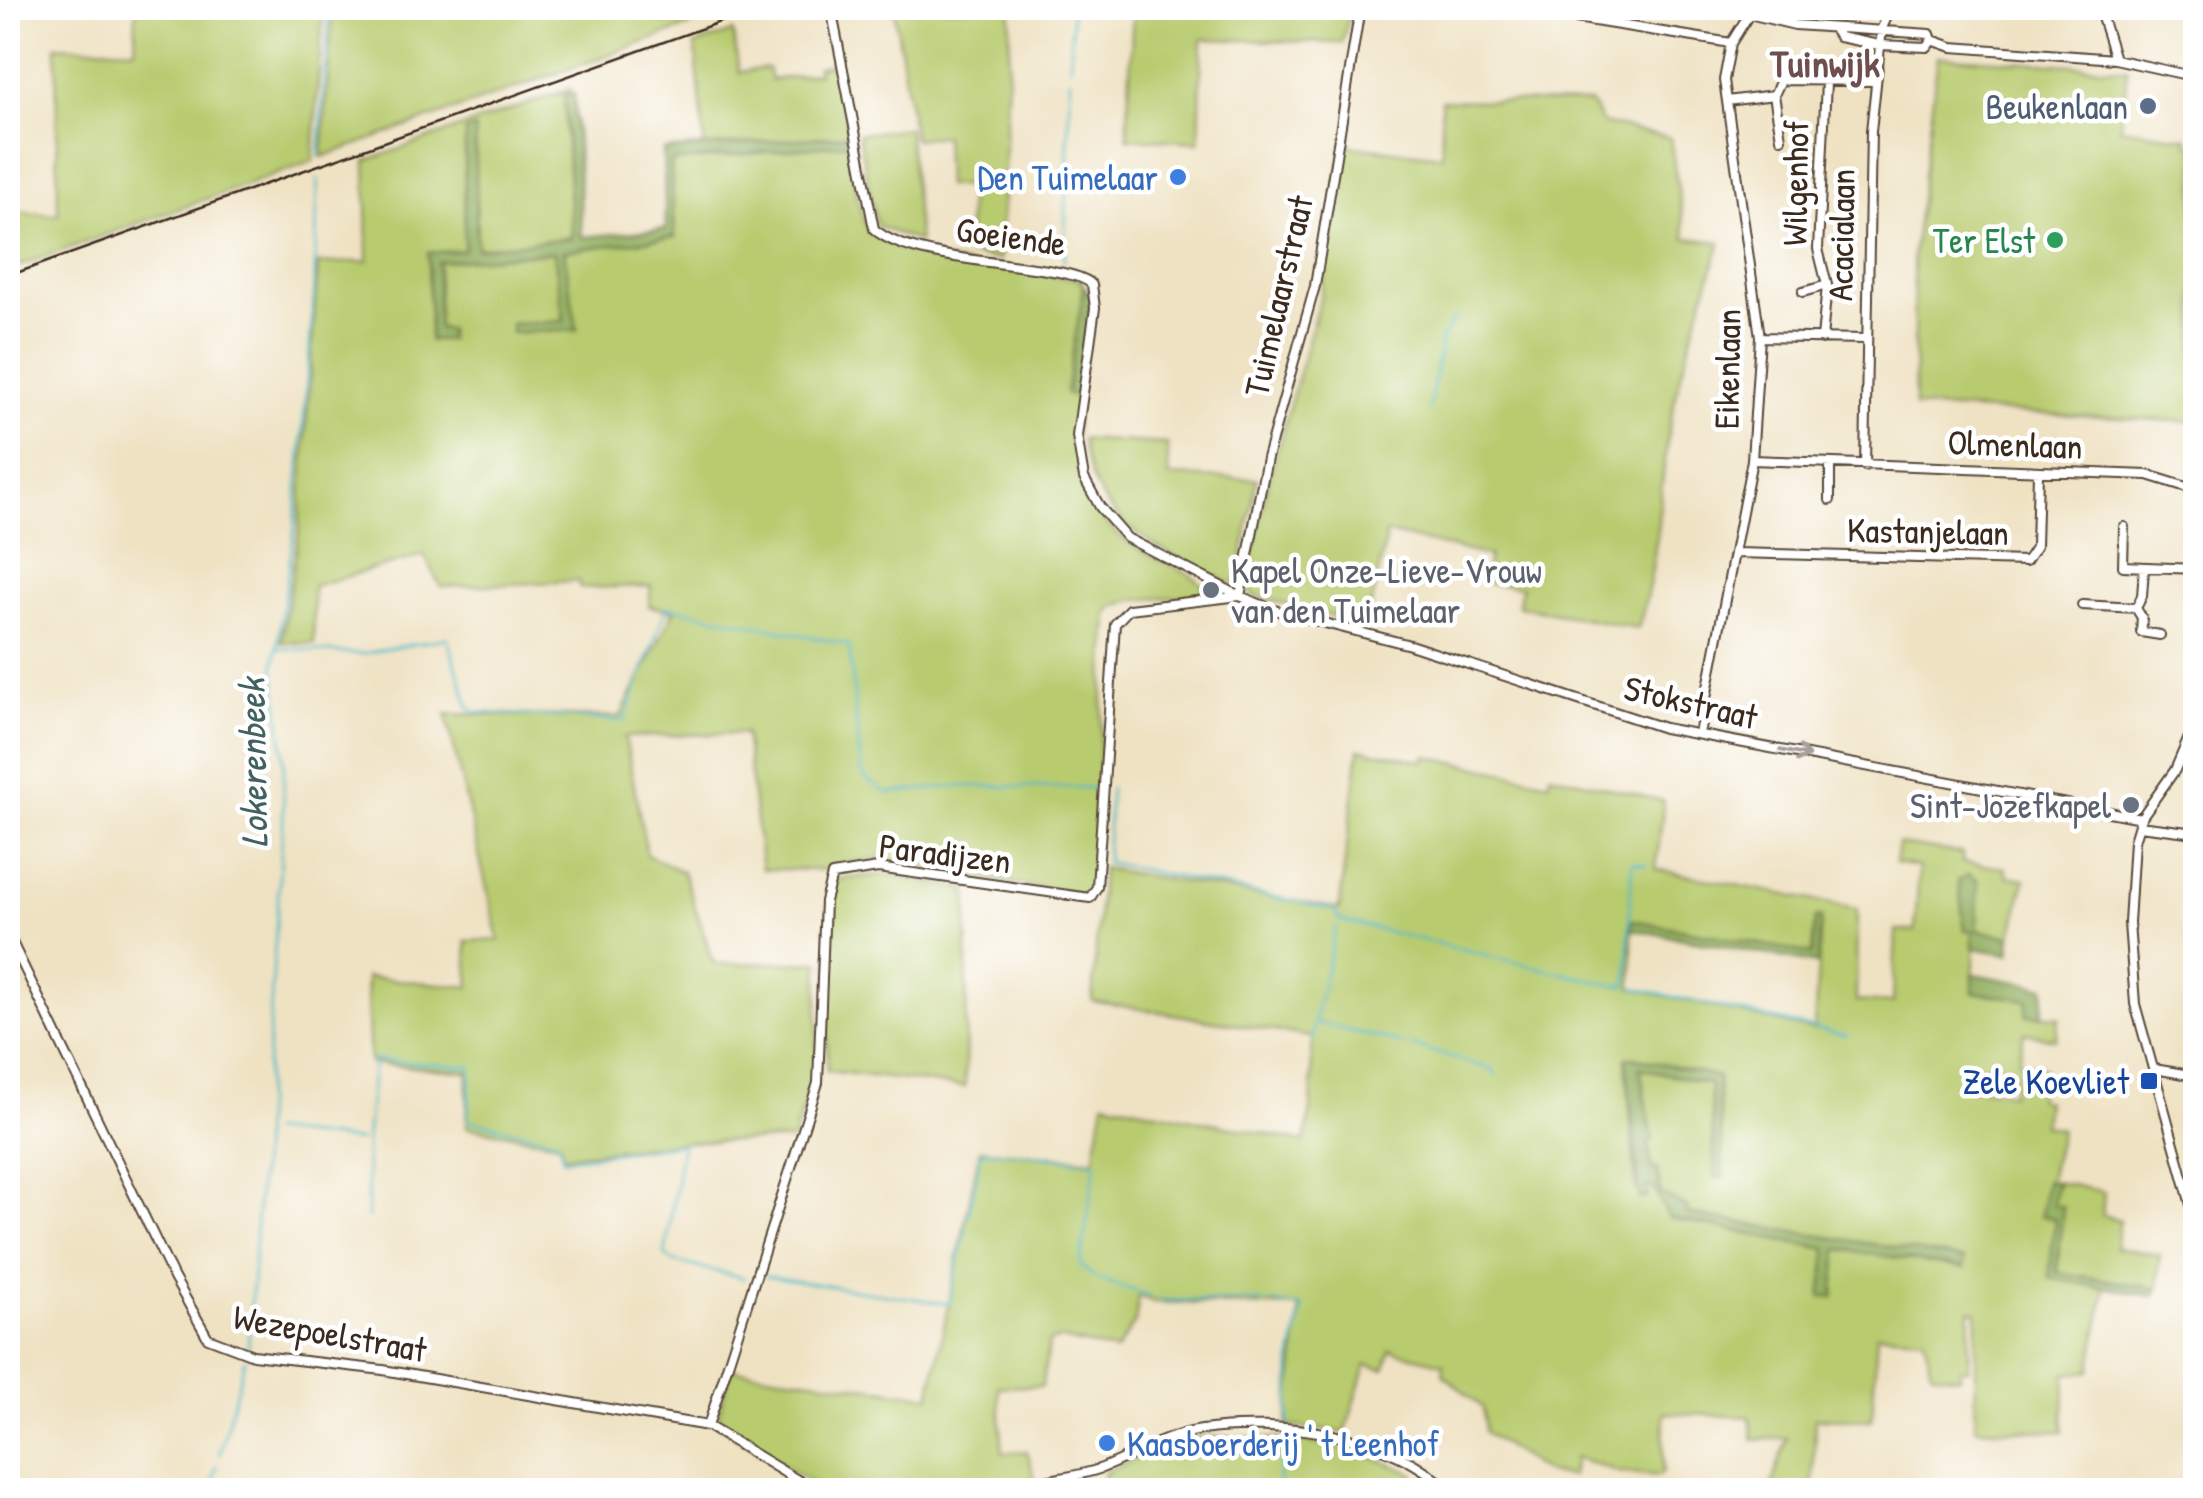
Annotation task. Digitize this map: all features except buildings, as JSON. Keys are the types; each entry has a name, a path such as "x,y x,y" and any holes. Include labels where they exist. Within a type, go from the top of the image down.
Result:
{"street":[{"name":"Goeiende","path":"831,8 874,230 898,244 996,266 1078,274 1090,280 1095,308 1077,436 1084,478 1100,507 1128,538 1240,596"},
{"name":"Tuimelaarstraat","path":"1240,596 1268,458 1315,286 1360,8"},
{"path":"1514,8 1731,43"},
{"name":"Acacialaan","path":"1866,466 1868,175 1879,46 1891,8"},
{"path":"2098,8 2115,59"},
{"path":"1750,11 1834,29 1840,37 1879,46 1926,47 1932,40"},
{"name":"Eikenlaan","path":"1699,734 1752,460 1760,338 1724,80 1731,43 1750,11"},
{"path":"1834,29 1840,25 1882,28 1930,34 1932,40"},
{"path":"1932,40 1952,47 2115,59 2196,77"},
{"name":"Wilgenhof","path":"1780,138 1774,95 1781,80 1826,82 1832,78 1876,82"},
{"name":"Wilgenhof","path":"1822,339 1827,285 1818,249 1826,82"},
{"name":"Wilgenhof","path":"1727,101 1774,95"},
{"name":"Wilgenhof","path":"1802,292 1827,285"},
{"path":"1760,338 1866,339"},
{"name":"Olmenlaan","path":"1752,460 2148,475 2196,490"},
{"path":"1830,465 1830,500"},
{"name":"Kastanjelaan","path":"1736,553 2026,560 2036,546 2038,472"},
{"path":"2124,527 2123,566 2196,570"},
{"path":"2136,608 2142,596 2144,568"},
{"name":"Stokstraat","path":"1240,596 1274,610 1410,645 1638,721 2196,833"},
{"name":"Paradijzen","path":"708,1426 818,1083 825,901 832,875 878,868 1090,898 1097,887 1115,624 1130,609 1240,596"},
{"path":"2082,605 2136,608"},
{"path":"2136,608 2142,618 2141,632 2160,635"},
{"path":"2196,721 2174,770 2140,822 2131,875 2130,970 2135,1004 2196,1222"},
{"name":"Wezepoelstraat","path":"8,934 174,1278 208,1338 254,1355 384,1370 708,1426 808,1489"},
{"path":"2154,1069 2196,1076"},
{"path":"1013,1490 1103,1468 1169,1439 1226,1428 1315,1432 1348,1438 1420,1467 1448,1490"}],"green space":[{"path":"136,8 323,8 313,161 8,270 8,212 58,215 56,46 135,49"},
{"path":"333,8 658,8 661,22 689,18 690,26 322,157"},
{"path":"894,8 1011,8 1000,260 967,254 969,185 946,186 944,136 914,139"},
{"path":"1133,8 1351,8 1342,43 1202,39 1199,142 1127,138"},
{"path":"733,32 739,72 768,68 771,80 818,73 817,67 836,64 849,135 705,147 695,45"},
{"name":"Ter Elst","path":"1938,56 2128,69 2120,128 2188,138 2188,144 2195,146 2195,422 1915,407 1913,255"},
{"path":"570,89 570,94 564,96 572,237 477,249 475,129 464,251 428,253 430,340 438,329 438,262 554,252 564,322 512,324 511,333 576,330 563,251 675,237 671,162 851,143 860,208 867,227 879,239 902,249 965,264 1080,279 1084,285 1067,393 1078,397 1075,448 1086,492 1111,528 1154,557 1190,574 1206,590 1202,595 1133,600 1112,607 1108,614 1092,884 1082,896 878,858 820,870 762,869 745,733 625,737 647,855 683,872 714,964 819,962 817,1065 793,1140 687,1142 563,1156 560,1143 467,1127 468,1072 370,1063 366,977 470,987 466,941 499,940 446,714 620,717 674,611 649,606 651,586 580,588 578,581 441,587 424,555 313,586 314,644 281,642 298,539 318,264 368,261 366,161"},
{"path":"574,93 582,237 666,229 663,150 849,135 851,143 671,162 675,237 564,251 577,330 512,333 511,324 564,321 554,252 438,262 438,328 448,329 449,340 430,340 428,253 464,250 465,130 475,128 477,248 572,238 564,95"},
{"path":"1441,100 1590,103 1602,123 1670,138 1686,238 1721,242 1674,405 1654,555 1638,628 1518,606 1522,587 1484,583 1489,556 1387,533 1367,625 1254,596 1245,588 1267,486 1321,295 1343,145 1442,156"},
{"path":"908,128 919,242 877,226 858,134"},
{"path":"1080,279 1091,296 1078,397 1066,393 1084,286"},
{"path":"1082,439 1167,444 1169,476 1257,479 1237,583 1231,584 1179,559 1134,531 1100,494"},
{"path":"1359,749 1424,761 1426,756 1549,782 1550,774 1664,801 1656,869 1857,909 1856,1001 1893,1003 1896,930 1915,931 1919,867 1895,863 1898,844 1962,853 1962,862 2006,868 2006,876 2025,879 2011,937 1977,930 1977,878 1973,992 2028,1000 2027,1014 2059,1017 2056,1039 2024,1033 2019,1062 2044,1068 2038,1099 2046,1101 2043,1125 2061,1129 2041,1215 2055,1218 2050,1278 2105,1288 2090,1371 2066,1374 2063,1432 1975,1428 1977,1312 1970,1310 1969,1369 1961,1369 1960,1377 1932,1373 1924,1337 1877,1334 1872,1420 1815,1418 1813,1490 1770,1490 1787,1438 1753,1440 1750,1417 1664,1413 1663,1471 1659,1476 1619,1472 1575,1457 1572,1476 1547,1473 1485,1432 1483,1408 1443,1374 1444,1364 1390,1350 1385,1369 1366,1365 1345,1433 1287,1426 1300,1307 1154,1302 1139,1296 1135,1322 1116,1351 1062,1339 1049,1342 1042,1386 998,1387 1003,1453 1027,1451 1035,1478 1001,1490 823,1490 716,1423 731,1369 930,1396 980,1149 1094,1160 1104,1101 1305,1142 1311,1108 1312,1037 1092,1001 1102,868 1339,909","holes":["1815,918 1821,918 1814,1030 1632,988 1632,920 1812,954","1626,1058 1718,1077 1715,1177 1710,1084 1640,1067 1653,1140 1648,1142 1652,1170 1657,1170 1661,1194 1688,1208 1687,1214 1963,1259 1964,1268 1837,1248 1834,1296 1822,1296 1827,1249 1669,1218 1653,1186 1636,1189","1970,1064 2015,1070 2012,1093 1969,1086"]},
{"path":"889,874 968,890 965,1087 827,1071 830,889 838,879"},
{"path":"1969,874 1978,883 1977,930 2011,937 2009,954 1973,948 1973,932 1965,931 1958,881"},
{"path":"1821,917 1818,964 1631,929 1632,920 1812,954 1815,918"},
{"path":"1973,974 2045,987 2042,1016 2026,1015 2028,1000 1973,992"},
{"path":"1626,1058 1718,1077 1723,1177 1715,1178 1710,1084 1640,1068 1653,1140 1648,1143 1652,1170 1657,1169 1661,1194 1688,1208 1687,1214 1964,1259 1964,1268 1838,1249 1834,1297 1821,1296 1827,1249 1669,1218 1653,1187 1646,1187 1648,1197 1640,1199"},
{"path":"2046,1180 2057,1182 2053,1204 2063,1207 2057,1272 2158,1289 2154,1296 2049,1278 2055,1219 2041,1215"},
{"path":"2057,1182 2104,1192 2102,1215 2120,1220 2115,1248 2159,1255 2158,1289 2057,1272 2063,1207 2053,1205"},
{"path":"1204,1436 1335,1447 1414,1474 1406,1490 1109,1490 1104,1473 1165,1445"}],"waterway":[{"name":"Lokerenbeek","path":"319,156 329,8"},
{"path":"1070,66 1072,8"},
{"path":"1064,262 1070,78"},
{"name":"Lokerenbeek","path":"248,1347 283,823 284,755 274,667 294,534 314,296 318,179"},
{"path":"1429,409 1441,340 1455,318"},
{"path":"278,648 361,654 447,638 470,709 475,712 624,721 667,607 679,609 849,645 861,770 866,779 888,793 960,786 1095,788"},
{"path":"1110,789 1106,862 1335,910 1339,920 1612,985 1627,986 1632,862 1647,865"},
{"path":"1336,927 1314,1022 1404,1044"},
{"path":"1634,988 1847,1036"},
{"path":"1312,1043 1314,1025"},
{"path":"1411,1045 1493,1070 1496,1076"},
{"path":"368,1218 366,1141 374,1060 471,1067 468,1120 558,1140 563,1159 682,1144 665,1255 673,1261 744,1278"},
{"path":"270,1131 360,1141"},
{"path":"968,1218 981,1152 1096,1162 1080,1265 1096,1278 1150,1296"},
{"path":"764,1276 949,1304 967,1225"},
{"path":"1160,1300 1263,1302"},
{"path":"1270,1302 1302,1308 1291,1362 1289,1424"},
{"name":"Lokerenbeek","path":"219,1455 245,1359"},
{"path":"1278,1490 1282,1443 1287,1436"},
{"name":"Lokerenbeek","path":"211,1490 217,1466"}],"railway":[{"path":"8,276 759,8"}],"place":[{"name":"Beukenlaan","path":"2148,106"},
{"name":"Den Tuimelaar","path":"1178,177"},
{"name":"Ter Elst","path":"2055,240"},
{"name":"Kapel Onze-Lieve-Vrouw van den Tuimelaar","path":"1211,590"},
{"name":"Sint-Jozefkapel","path":"2131,805"},
{"name":"Zele Koevliet","path":"2149,1081"},
{"name":"Kaasboerderij ' t Leenhof","path":"1107,1443"}],"district":[{"name":"Tuinwijk","path":"1825,63"}]}
